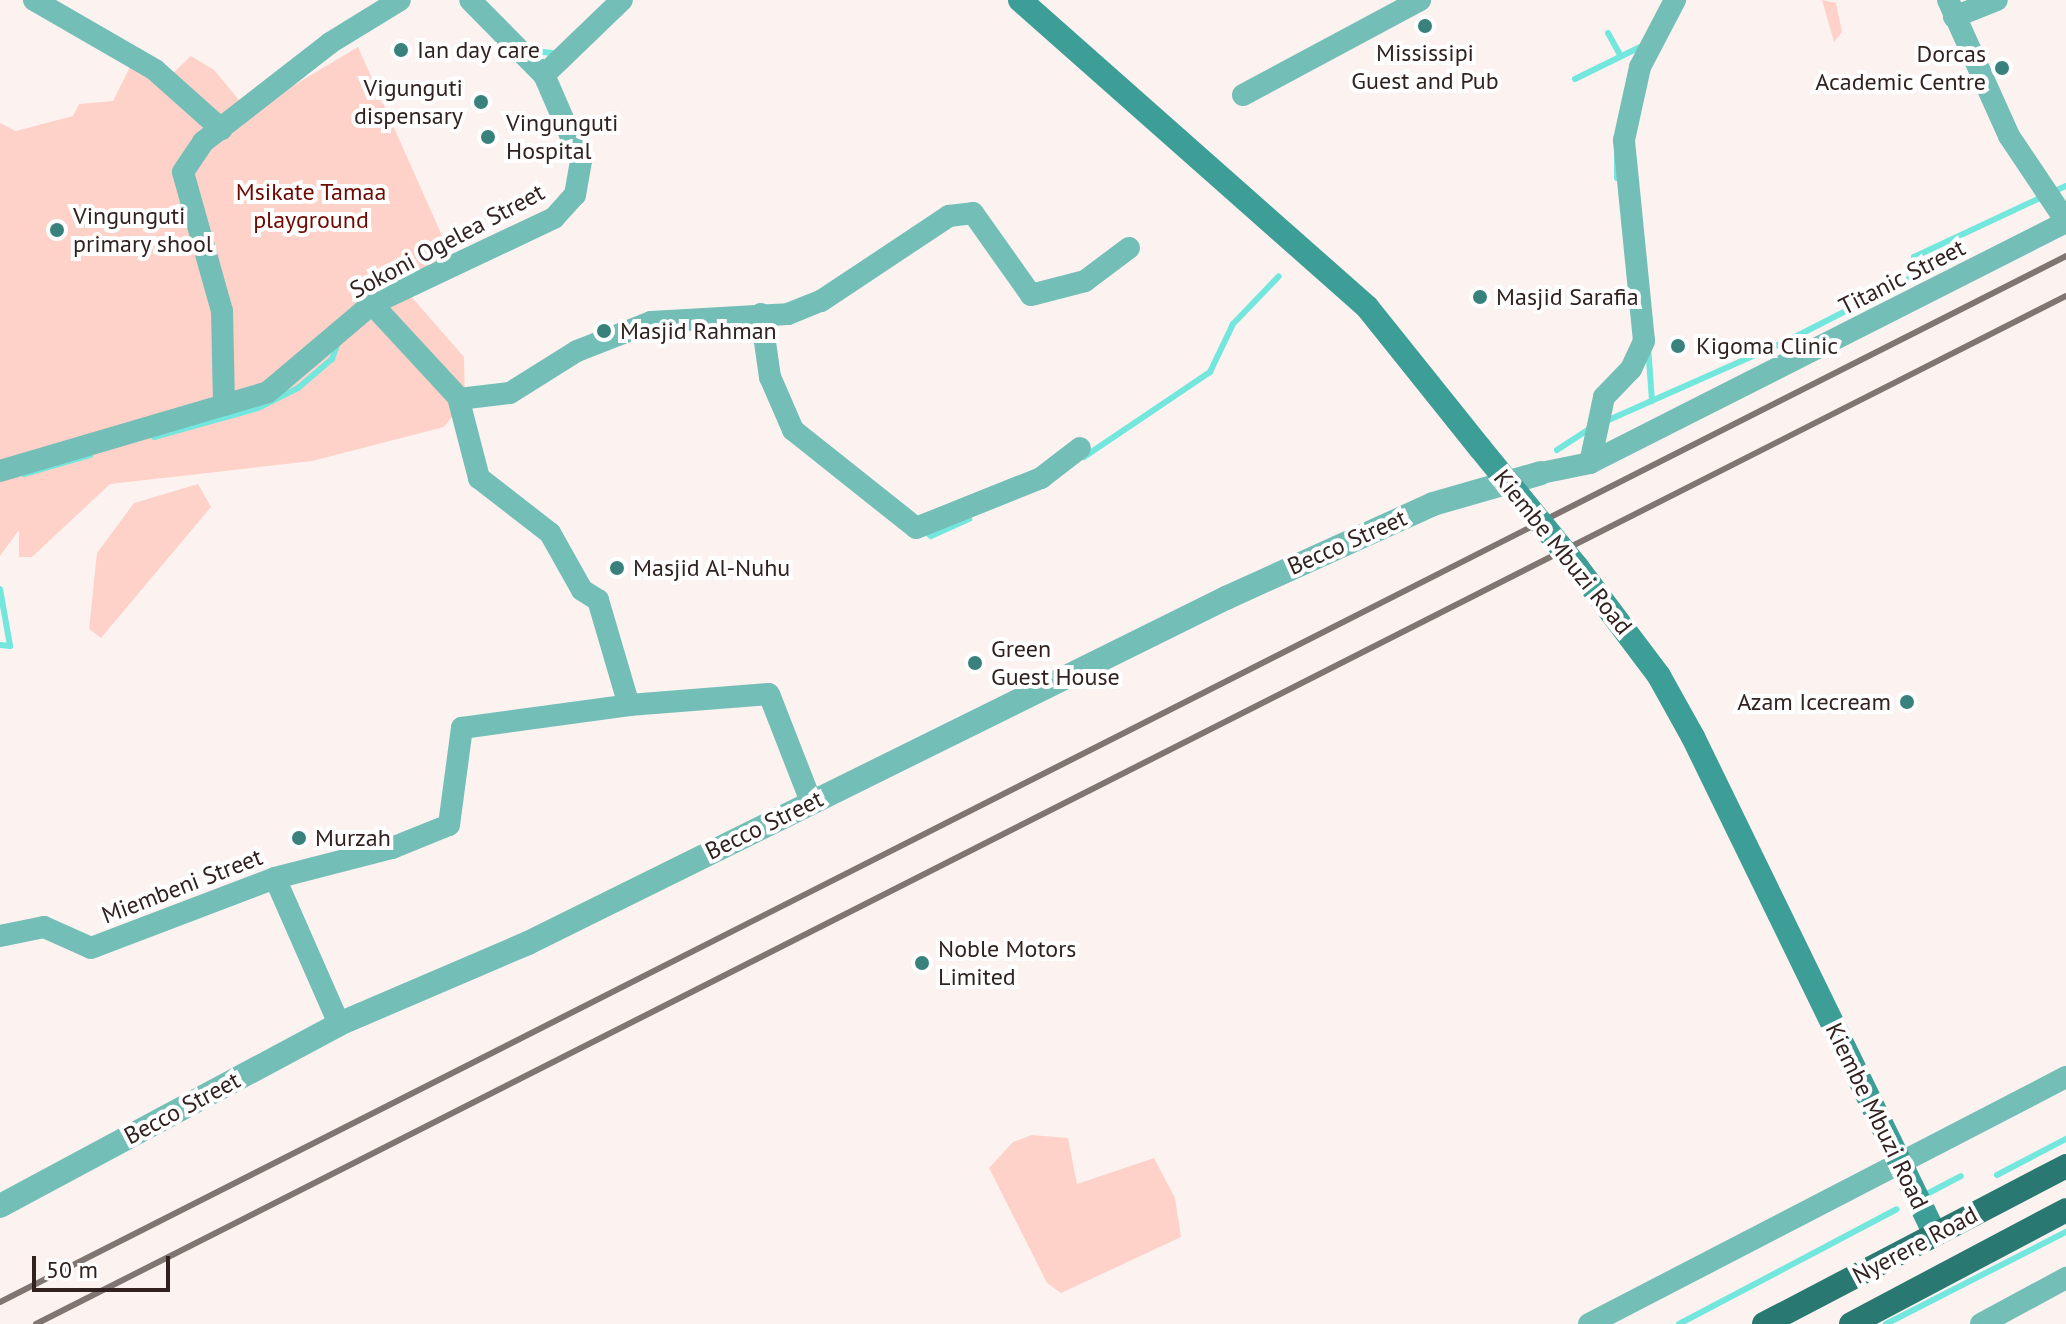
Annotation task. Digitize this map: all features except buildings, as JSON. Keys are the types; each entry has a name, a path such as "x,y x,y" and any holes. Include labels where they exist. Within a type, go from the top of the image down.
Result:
{"highway":[{"name":"Nyerere Road","path":"1764,1324 1934,1232 2066,1166"},
{"name":"Nyerere Road","path":"1855,1323 2066,1210"}],"main road":[{"name":"Kiembe Mbuzi Road","path":"1020,0 1367,307 1577,567 1659,676 1693,737 1934,1232"}],"street":[{"path":"34,0 155,70 221,129"},
{"path":"224,405 222,311 183,172 194,149 330,43 400,0"},
{"path":"470,0 544,75 622,0"},
{"path":"1243,95 1420,0"},
{"path":"1590,463 1604,397 1631,369 1644,341 1624,140 1640,67 1675,0"},
{"path":"1951,8 1997,0"},
{"name":"Titanic Street","path":"1541,473 1590,463 2066,222 2009,136 1951,8"},
{"name":"Sokoni Ogelea Street","path":"0,471 268,392 372,304 554,218 575,195 581,160 544,75"},
{"path":"459,399 510,393 577,351 651,322 788,314 821,301 949,216 973,213 1031,295 1085,281 1129,248"},
{"path":"372,304 459,399 479,478 550,533 582,590 598,600 629,705 769,694 811,802"},
{"path":"761,314 770,377 793,430 916,528 1041,478 1080,448"},
{"name":"Becco Street","path":"0,1206 339,1024 528,943 1390,521 1541,473"},
{"name":"Miembeni Street","path":"0,936 44,927 91,948 275,878 376,854 449,825 462,728 629,705"},
{"path":"275,878 339,1024"},
{"path":"1589,1324 2066,1077"},
{"path":"1981,1324 2066,1278"}],"green space":[{"path":"1822,0 1836,3 1842,32 1834,42"},
{"name":"Msikate Tamaa playground","path":"358,47 456,267 402,286 464,357 465,401 444,427 312,461 110,484 32,557 19,557 19,530 0,556 0,123 16,131 73,116 79,104 113,101 132,63 170,76 191,56 214,70 249,112"},
{"path":"198,484 211,507 101,638 89,629 97,553 134,503"},
{"path":"1032,1135 1068,1138 1077,1184 1154,1158 1175,1198 1181,1237 1061,1293 1047,1283 989,1168 1013,1142"}],"waterway":[{"path":"1608,33 1621,56"},
{"path":"1575,79 1640,47"},
{"path":"535,51 558,54"},
{"path":"1617,154 1617,178"},
{"path":"2059,189 2066,186"},
{"path":"1604,422 1789,340 1922,272 1914,257 2044,196"},
{"path":"1084,457 1210,372 1233,324 1279,276"},
{"path":"154,437 258,408 298,388 332,359 337,345"},
{"path":"1648,346 1652,401"},
{"path":"1557,450 1588,430"},
{"path":"24,474 90,455"},
{"path":"925,531 931,536 969,519"},
{"path":"0,589 10,646 0,645"},
{"path":"1997,1175 2066,1139"},
{"path":"1921,1197 1961,1176"},
{"path":"1679,1324 1897,1209"},
{"path":"1886,1324 2066,1232"}],"railway":[{"path":"0,1302 2066,256"},
{"path":"36,1324 2066,296"}],"place":[{"name":"Mississipi Guest and Pub","path":"1425,26"},
{"name":"Ian day care","path":"401,50"},
{"name":"Dorcas Academic Centre","path":"2002,68"},
{"name":"Vigunguti dispensary","path":"481,102"},
{"name":"Vingunguti Hospital","path":"488,137"},
{"name":"Vingunguti primary shool","path":"57,230"},
{"name":"Masjid Sarafia","path":"1480,297"},
{"name":"Masjid Rahman","path":"604,331"},
{"name":"Kigoma Clinic","path":"1678,346"},
{"name":"Masjid Al-Nuhu","path":"617,568"},
{"name":"Green Guest House","path":"975,663"},
{"name":"Azam Icecream","path":"1907,702"},
{"name":"Murzah","path":"299,838"},
{"name":"Noble Motors Limited","path":"922,963"}]}
